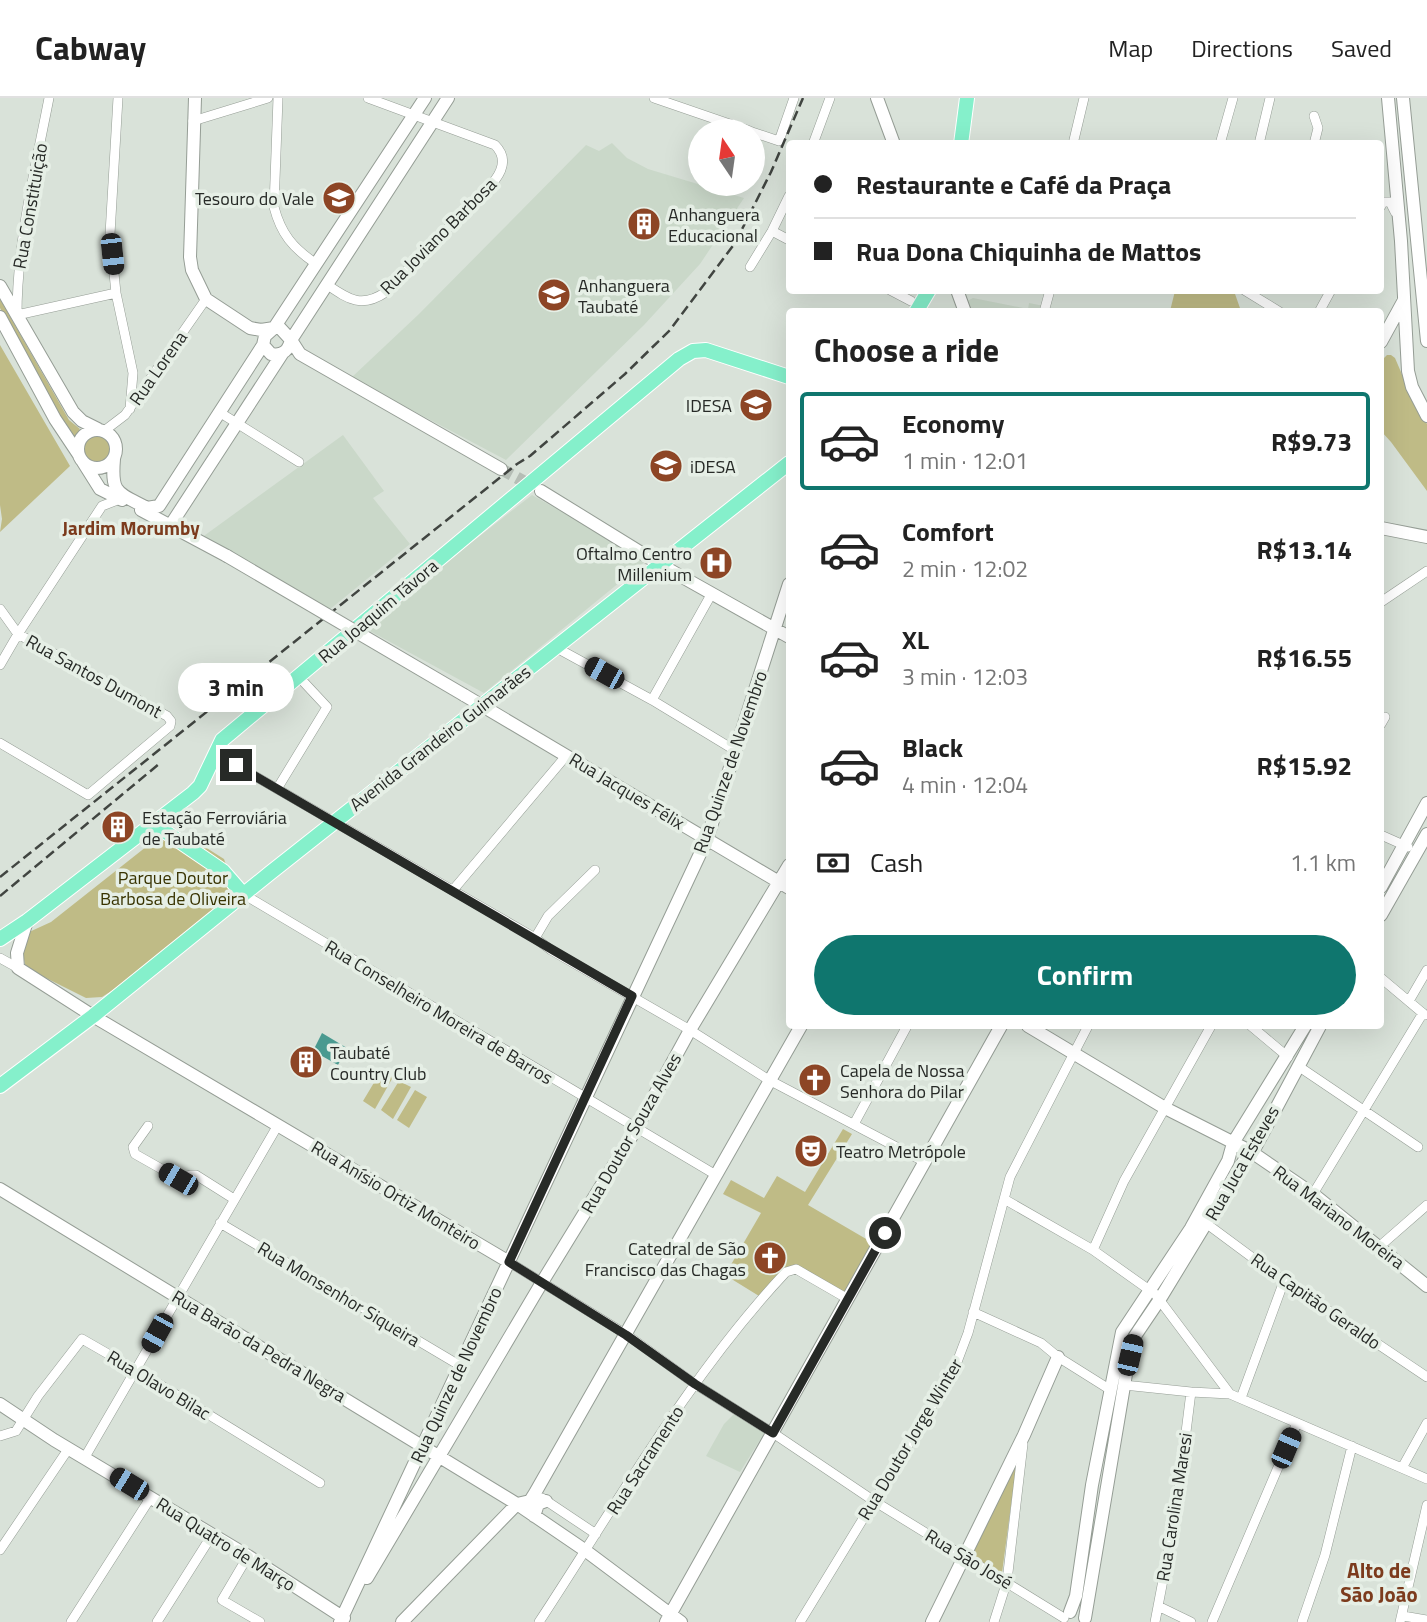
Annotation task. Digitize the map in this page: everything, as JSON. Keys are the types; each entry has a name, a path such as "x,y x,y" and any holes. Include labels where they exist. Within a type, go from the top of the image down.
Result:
{"main road":[{"path":"195,98 190,257 195,277 206,299 250,328 283,330 300,354 501,469"},
{"path":"0,286 73,412 116,443 112,475 117,490 147,508 159,506 263,345 265,336 274,328 425,98"},
{"path":"170,526 448,98"},
{"path":"877,98 892,138"},
{"path":"962,140 967,98"},
{"path":"970,140 975,98"},
{"path":"1403,98 1427,341"},
{"path":"1405,118 1398,99 1388,100 1401,241 1408,371 1412,387 1427,416"},
{"path":"1384,337 1404,300"},
{"path":"1405,316 1414,320 1423,315"},
{"path":"0,317 55,419 100,489"},
{"path":"263,345 271,354 282,354"},
{"name":"Rua Joaquim Távora","path":"0,939 27,921 200,786 222,740 679,359 693,351 706,350 786,376"},
{"path":"101,430 86,433 82,437 78,449 81,459 93,468 105,467 114,459"},
{"name":"Avenida Grandeiro Guimarães","path":"0,1086 93,1016 243,894 786,465"},
{"name":"Rua Jacques Félix","path":"100,489 227,556 784,885"},
{"path":"541,491 661,565 786,635"},
{"path":"1384,529 1427,537"},
{"name":"Rua Quinze de Novembro","path":"342,1620 707,839 786,593"},
{"path":"1384,881 1403,846 1423,820 1427,803"},
{"path":"153,824 223,871 243,894"},
{"path":"1384,904 1427,834"},
{"name":"Rua Doutor Souza Alves","path":"342,1620 636,1129 691,1030 784,885"},
{"path":"18,968 17,953 27,921"},
{"name":"Rua Anísio Ortiz Monteiro","path":"18,968 93,1016 509,1262"},
{"path":"402,1622 517,1504 530,1501 800,1029"},
{"path":"672,1620 773,1433 999,1029"},
{"path":"1033,1029 1165,1108 1233,1143"},
{"name":"Rua Juca Esteves","path":"1155,1295 1228,1161 1233,1143 1303,1029"},
{"name":"Rua Juca Esteves","path":"1155,1295 1207,1224 1250,1150 1256,1146 1318,1029"},
{"name":"Rua Mariano Moreira","path":"1233,1143 1250,1150 1313,1194 1427,1286"},
{"name":"Rua Barão da Pedra Negra","path":"0,1189 517,1504 586,1551 672,1620"},
{"path":"1085,1620 1124,1385 1135,1336 1155,1295"},
{"path":"1066,1617 1076,1596 1099,1443 1122,1332 1155,1295"},
{"path":"932,1622 1024,1435 1058,1357"},
{"name":"Rua Quatro de Março","path":"0,1405 248,1556 342,1620"},
{"path":"1099,1443 1114,1446"},
{"path":"416,1459 428,1461 431,1469"},
{"path":"534,1516 538,1504 546,1501"},
{"path":"1066,1617 1078,1612 1085,1620"}],"street":[{"name":"Rua Constituição","path":"17,315 17,280 27,207 49,98"},
{"path":"118,98 110,234 116,293 133,373 130,409"},
{"path":"194,121 268,98"},
{"path":"278,98 274,207 286,238 316,264"},
{"name":"Rua Joviano Barbosa","path":"326,284 348,299 357,301 377,298 386,292 499,175 503,160 495,145 368,98"},
{"path":"654,98 714,119"},
{"path":"765,136 779,141 794,98"},
{"path":"814,140 830,98"},
{"path":"1074,140 1084,98"},
{"path":"1221,140 1233,98"},
{"path":"1260,140 1270,98"},
{"path":"1314,116 1318,128 1315,140"},
{"path":"750,267 786,201"},
{"path":"1384,202 1390,202 1394,208 1401,241"},
{"path":"1414,220 1427,231"},
{"path":"772,231 786,238"},
{"path":"1420,275 1427,262"},
{"path":"17,315 116,293"},
{"path":"896,294 912,304"},
{"path":"1251,294 1273,308"},
{"name":"Rua Lorena","path":"101,430 120,420 130,409 206,299"},
{"path":"133,373 151,380"},
{"path":"219,412 299,462"},
{"path":"0,665 102,506 100,489"},
{"path":"102,506 120,499"},
{"path":"1384,600 1427,571"},
{"path":"652,700 712,593"},
{"name":"Rua Santos Dumont","path":"0,609 18,634 167,716 171,721 170,726 88,795 0,743"},
{"path":"555,647 652,700 736,751"},
{"path":"277,789 327,707 299,677"},
{"path":"453,890 566,756"},
{"path":"213,761 236,765 691,1030 769,1080 925,1162"},
{"path":"1384,836 1403,846 1419,847"},
{"path":"535,938 548,916 595,870"},
{"name":"Rua Conselheiro Moreira de Barros","path":"243,894 716,1175"},
{"name":"Rua Anísio Ortiz Monteiro","path":"0,958 18,968"},
{"path":"1409,1000 1427,970"},
{"path":"1313,1194 1425,1015 1384,980"},
{"path":"853,1124 905,1029"},
{"name":"Rua Doutor Jorge Winter","path":"800,1622 954,1370 968,1333 1010,1177 1086,1029"},
{"path":"1093,1251 1124,1181 1209,1029"},
{"path":"1254,1029 1287,1057"},
{"path":"1298,1066 1418,1147"},
{"path":"85,1457 278,1125"},
{"path":"148,1126 133,1147 135,1154 181,1180 196,1175 234,1199"},
{"path":"1004,1201 1093,1251 1155,1295 1230,1394"},
{"path":"1380,1246 1427,1205"},
{"name":"Rua Monsenhor Siqueira","path":"220,1223 459,1365"},
{"name":"Rua Capitão Geraldo","path":"1207,1224 1284,1281 1427,1377"},
{"name":"Rua Anísio Ortiz Monteiro","path":"509,1262 626,1335 695,1384 874,1501"},
{"name":"Rua Sacramento","path":"539,1622 695,1384 740,1325 786,1272 792,1269 801,1271 848,1299"},
{"path":"1241,1398 1284,1281"},
{"path":"973,1312 1041,1343 1109,1389"},
{"name":"Rua Olavo Bilac","path":"23,1420 82,1339 320,1483"},
{"path":"1124,1385 1230,1394 1427,1479"},
{"name":"Rua Carolina Maresi","path":"1155,1622 1176,1512 1191,1392"},
{"path":"0,1436 16,1431 23,1420"},
{"path":"1212,1622 1297,1423"},
{"path":"1402,1468 1427,1423"},
{"path":"994,1622 1007,1581 1024,1435"},
{"path":"1302,1622 1325,1555 1352,1446"},
{"path":"0,1550 69,1448"},
{"path":"535,1493 596,1534"},
{"path":"71,1622 151,1497"},
{"name":"Rua São José","path":"874,1501 1066,1617"},
{"path":"1427,1505 1402,1619 1427,1620"},
{"path":"157,1622 212,1535"},
{"path":"248,1556 222,1600 260,1622"},
{"path":"1158,1606 1191,1622"}],"shaded area":[{"name":"Anhanguera Taubaté","path":"612,143 627,158 648,169 688,181 688,196 744,198 700,264 644,325 506,460 351,378 419,314 586,145 599,151"},
{"path":"973,298 1023,308 970,308 967,301"},
{"path":"1029,303 1044,308 1028,308"},
{"path":"343,435 384,491 373,498 410,544 329,610 201,538"},
{"path":"532,495 647,560 484,693 368,630 467,546"},
{"path":"736,1412 765,1432 740,1472 706,1456 724,1424"}],"green space":[{"path":"1174,294 1235,294 1240,308 1171,308"},
{"path":"0,299 69,420 80,429 73,439 0,308"},
{"path":"0,345 70,466 0,532 2,519"},
{"path":"1391,355 1395,358 1415,405 1427,424 1427,491 1384,434 1384,358"},
{"path":"98,431 110,436 115,448 110,460 98,465 86,460 81,448 86,436"},
{"name":"Parque Doutor Barbosa de Oliveira","path":"162,832 186,835 224,859 236,894 124,983 102,997 86,998 26,968 21,947 27,933 51,922"},
{"path":"381,1071 393,1077 375,1109 363,1101"},
{"path":"399,1081 411,1087 393,1119 381,1110"},
{"path":"415,1090 427,1097 409,1128 397,1120"},
{"path":"843,1129 852,1134 808,1205 873,1243 844,1295 820,1280 786,1267 759,1296 725,1275 761,1213 723,1194 731,1180 764,1198 777,1176 805,1192"},
{"path":"1017,1460 1002,1573 971,1556"}],"water":[{"path":"322,1033 347,1048 338,1065 313,1051"}],"tunnel":[{"path":"501,469 534,487"}],"railway":[{"path":"0,877 530,456 625,374 670,330 735,243 771,172 803,98"},
{"path":"0,896 159,764"}],"place":[{"name":"Tesouro do Vale","path":"339,198"},
{"name":"Anhanguera Educacional","path":"644,224"},
{"name":"Anhanguera Taubaté","path":"554,295"},
{"name":"IDESA","path":"756,405"},
{"name":"iDESA","path":"666,466"},
{"name":"Oftalmo Centro Millenium","path":"716,563"},
{"name":"Estação Ferroviária de Taubaté","path":"118,827"},
{"name":"Taubaté Country Club","path":"306,1062"},
{"name":"Capela de Nossa Senhora do Pilar","path":"815,1080"},
{"name":"Teatro Metrópole","path":"811,1151"},
{"name":"Catedral de São Francisco das Chagas","path":"770,1258"}],"district":[{"name":"Jardim Morumby","path":"131,527"},
{"name":"Alto de São João","path":"1379,1582"}],"route":[{"path":"236,765 632,996 509,1262 626,1335 695,1384 773,1433 885,1233"}]}
